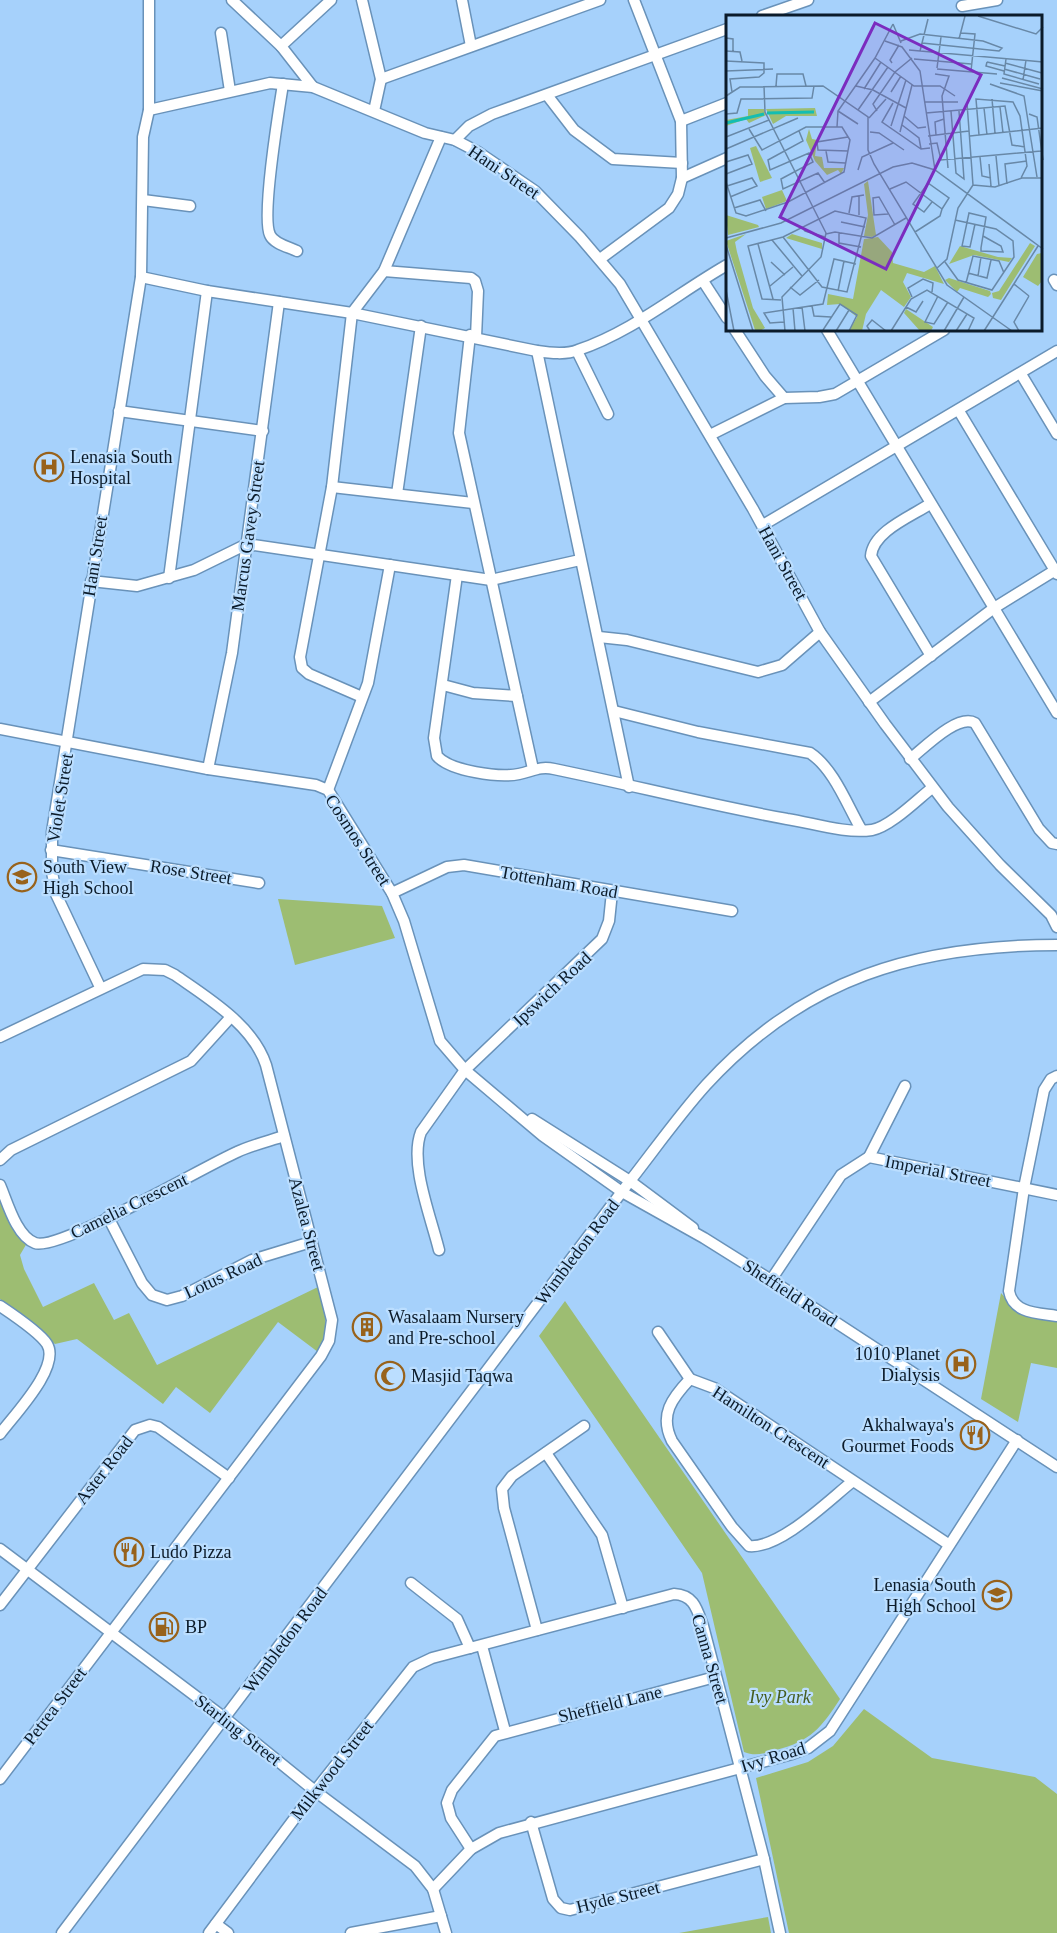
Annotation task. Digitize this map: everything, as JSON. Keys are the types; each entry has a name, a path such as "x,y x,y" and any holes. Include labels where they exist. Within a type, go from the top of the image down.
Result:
{"street":[{"path":"149,0 149,110"},
{"path":"232,0 281,46 313,87"},
{"path":"281,46 331,0"},
{"path":"362,0 381,79 374,111"},
{"path":"462,0 471,46"},
{"path":"381,79 600,0"},
{"path":"600,259 669,208 678,194 682,178 681,122 634,0"},
{"path":"765,15 808,0"},
{"path":"960,7 997,0"},
{"path":"455,140 480,120 726,29"},
{"path":"221,33 230,91"},
{"path":"283,84 268,208 269,233 274,240 297,251"},
{"name":"Hani Street","path":"69,742 91,581 141,278 143,138 149,110 230,91 283,84 313,87 441,137 455,140 478,152 535,192 600,259 620,284 639,320 710,435 763,525 820,632 932,788 979,843 1051,915 1057,927"},
{"path":"547,94 573,130 613,159 682,163"},
{"path":"681,122 726,103"},
{"path":"362,697 309,675 301,663 332,487 352,313 384,272 441,137"},
{"path":"682,178 726,158"},
{"path":"143,200 190,206"},
{"path":"141,278 207,291 352,313 473,336 537,351 577,351 639,320 726,266"},
{"path":"384,272 471,278 475,281 478,291 459,424 473,503 533,769"},
{"path":"703,281 726,316"},
{"path":"169,578 207,291"},
{"name":"Marcus Gavey Street","path":"207,769 228,684 279,302"},
{"path":"397,494 421,326"},
{"path":"736,332 760,369 784,398"},
{"path":"828,332 1057,713"},
{"path":"710,435 784,398 828,396 859,381 941,332"},
{"path":"537,351 629,787"},
{"path":"577,351 609,414"},
{"path":"763,525 1057,351"},
{"path":"1021,374 1057,435"},
{"path":"119,411 263,432"},
{"path":"869,702 994,608 1056,571 959,411"},
{"path":"332,487 473,503"},
{"path":"930,504 881,536 872,549 871,556 931,656"},
{"path":"91,581 137,586 169,578 209,563 247,544 491,580 580,560"},
{"path":"328,790 362,697 377,646 390,565"},
{"path":"457,575 434,738 437,756 442,761 461,769 510,774 533,769 557,770 629,787 819,825 872,830 884,825 932,788"},
{"path":"599,637 627,640 758,672 782,664 820,632"},
{"path":"443,685 473,693 516,696"},
{"path":"614,711 698,732 810,753 817,758 834,781 861,829"},
{"path":"910,759 952,726 966,720 975,723 1039,829 1057,844"},
{"name":"Cosmos Street","path":"0,729 207,769 316,785 328,790 392,893 404,921 440,1041 465,1070 543,1136 622,1192"},
{"name":"Violet Street","path":"69,742 51,850 56,894 100,987"},
{"name":"Rose Street","path":"51,850 259,883"},
{"name":"Tottenham Road","path":"392,893 455,865 732,911"},
{"name":"Ipswich Road","path":"439,1250 417,1161 417,1143 421,1132 465,1070 602,939 609,921 612,892"},
{"name":"Wimbledon Road","path":"62,1933 226,1719 630,1181 705,1086 723,1067 773,1025 830,990 882,968 915,957 976,947 1057,945"},
{"name":"Azalea Street","path":"0,1037 134,971 165,970 191,986 231,1018 250,1035 262,1052 332,1320 329,1341 321,1356 111,1634"},
{"path":"0,1160 10,1150 191,1060 231,1018"},
{"path":"1057,1076 1051,1079 1044,1090 1024,1188 1010,1279 1010,1298 1019,1308 1057,1316"},
{"path":"869,1157 905,1086"},
{"name":"Cosmos Street","path":"513,1109 630,1181"},
{"name":"Camelia Crescent","path":"0,1185 25,1236 37,1244 57,1241 239,1150 284,1136"},
{"name":"Imperial Street","path":"771,1280 841,1175 869,1157 1057,1195"},
{"name":"Sheffield Road","path":"630,1181 704,1238"},
{"name":"Sheffield Road","path":"622,1192 704,1238 771,1280 1057,1467"},
{"name":"Lotus Road","path":"108,1217 142,1283 152,1295 167,1300 182,1296 252,1260 311,1242"},
{"path":"0,1306 45,1341 51,1359 45,1373 0,1434"},
{"path":"658,1332 690,1378"},
{"name":"Hamilton Crescent","path":"853,1481 781,1537 764,1545 749,1546 732,1527 672,1441 666,1427 666,1412 690,1378 714,1388 948,1544"},
{"name":"Aster Road","path":"0,1605 135,1430 150,1425 166,1431 229,1478"},
{"path":"537,1630 501,1497 505,1483 512,1476 584,1426"},
{"name":"Ivy Road","path":"433,1889 471,1849 499,1833 531,1822 808,1748 830,1731 948,1544 1017,1440"},
{"path":"546,1453 602,1536 623,1608"},
{"name":"Starling Street","path":"0,1549 226,1719 315,1791 415,1866 433,1889 446,1933"},
{"path":"411,1583 457,1620 470,1648"},
{"name":"Canna Street","path":"482,1646 674,1594 688,1597 697,1609 703,1626 741,1767 780,1933"},
{"name":"Petrea Street","path":"0,1779 111,1634"},
{"path":"471,1849 451,1818 447,1803 449,1796 489,1741 505,1731 482,1646"},
{"name":"Milkwood Street","path":"212,1928 315,1791 413,1667 432,1658 482,1646"},
{"name":"Sheffield Lane","path":"505,1731 715,1677"},
{"name":"Hyde Street","path":"531,1822 553,1899 561,1908 570,1910 764,1859"},
{"path":"351,1933 441,1916"},
{"path":"212,1928 228,1933"}],"green space":[{"path":"278,899 382,906 395,938 295,965"},
{"path":"0,1193 27,1243 20,1255 24,1269 43,1307 94,1283 114,1320 129,1313 157,1365 318,1287 326,1320 318,1352 278,1322 210,1413 176,1387 163,1404 77,1339 55,1344 0,1299"},
{"path":"1001,1293 1017,1311 1057,1321 1057,1368 1031,1363 1018,1422 981,1399"},
{"name":"Ivy Park","path":"565,1301 840,1699 821,1726 807,1738 760,1754 744,1752 702,1573 539,1336"},
{"path":"864,1709 932,1758 1035,1777 1057,1794 1057,1933 789,1933 756,1778 808,1762 833,1746"},
{"path":"768,1917 771,1933 679,1933"}],"place":[{"name":"Lenasia South Hospital","path":"49,467"},
{"name":"South View High School","path":"22,877"},
{"name":"Wasalaam Nursery and Pre-school","path":"367,1327"},
{"name":"1010 Planet Dialysis","path":"961,1364"},
{"name":"Masjid Taqwa","path":"390,1376"},
{"name":"Akhalwaya's Gourmet Foods","path":"975,1435"},
{"name":"Ludo Pizza","path":"129,1552"},
{"name":"Lenasia South High School","path":"997,1595"},
{"name":"BP","path":"164,1627"}]}
